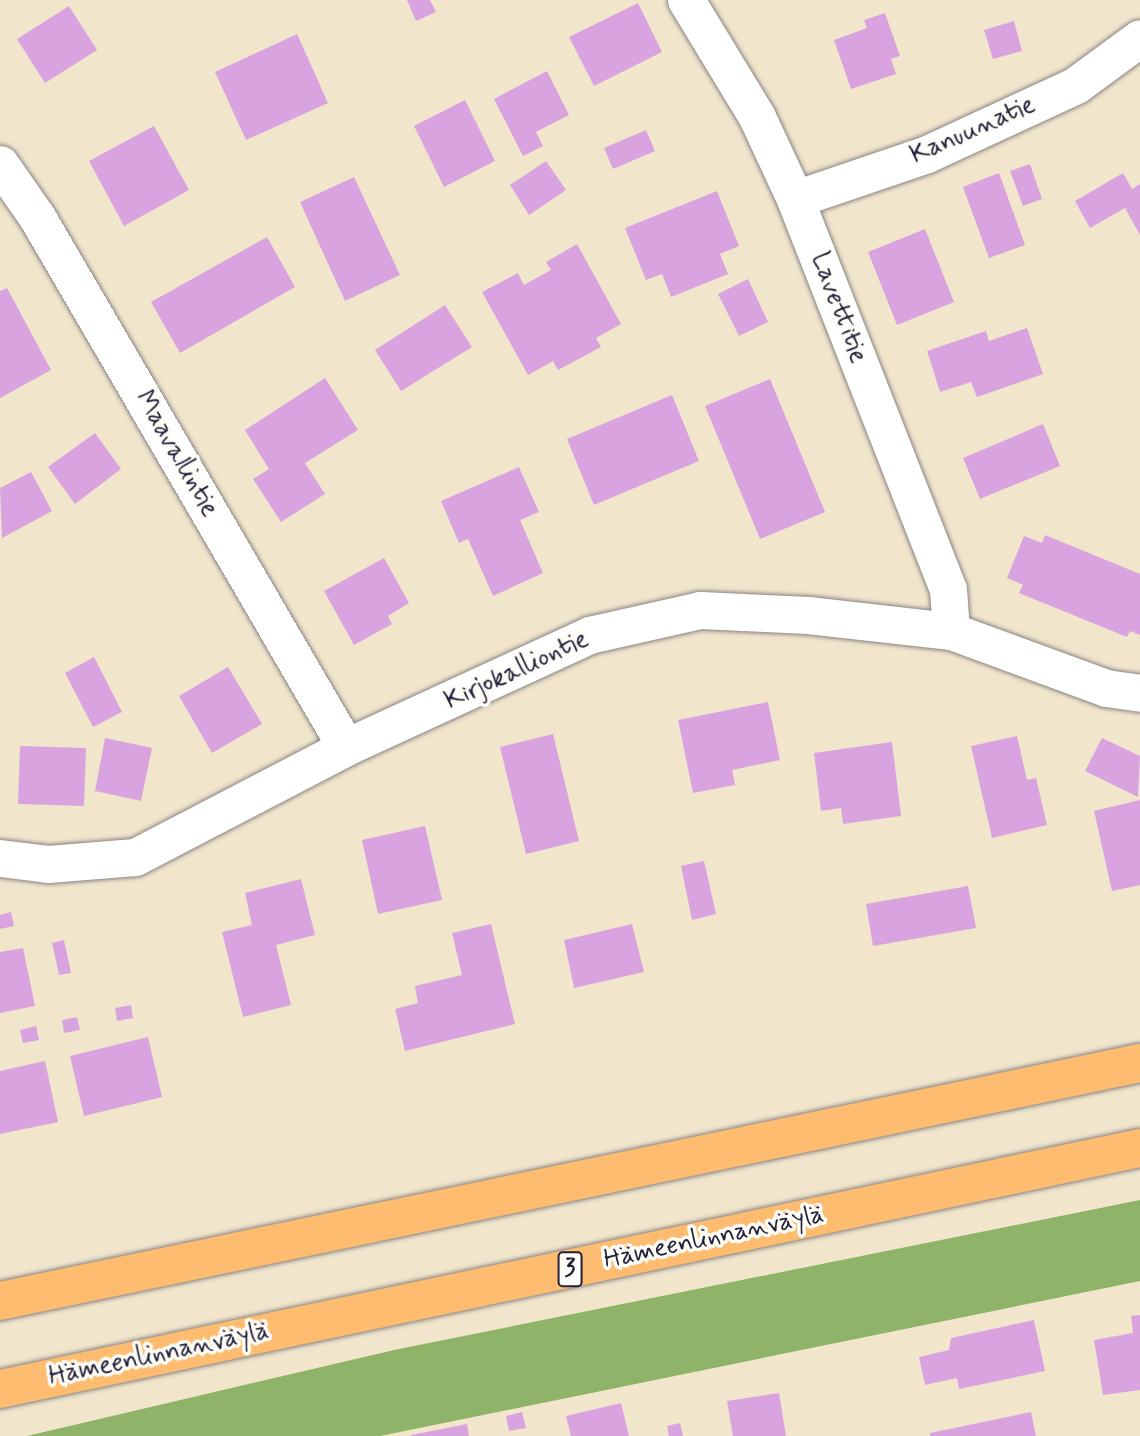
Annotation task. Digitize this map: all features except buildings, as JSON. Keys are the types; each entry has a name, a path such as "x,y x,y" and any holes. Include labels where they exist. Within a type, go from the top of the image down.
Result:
{"highway":[{"path":"0,1301 1140,1063"},
{"name":"Hämeenlinnanväylä","path":"0,1389 1140,1148"}],"street":[{"name":"Lavettitie","path":"687,0 757,117 795,200 948,589 951,631"},
{"name":"Kanuunatie","path":"795,200 928,154 1076,85 1140,38"},
{"name":"Maavallintie","path":"0,164 37,217 346,747"},
{"name":"Kirjokalliontie","path":"0,858 48,864 135,856 346,747 589,635 700,610 808,615 951,631 1106,688 1140,693"}],"green space":[{"path":"1140,1200 1140,1281 380,1436 27,1436 394,1350"}]}
